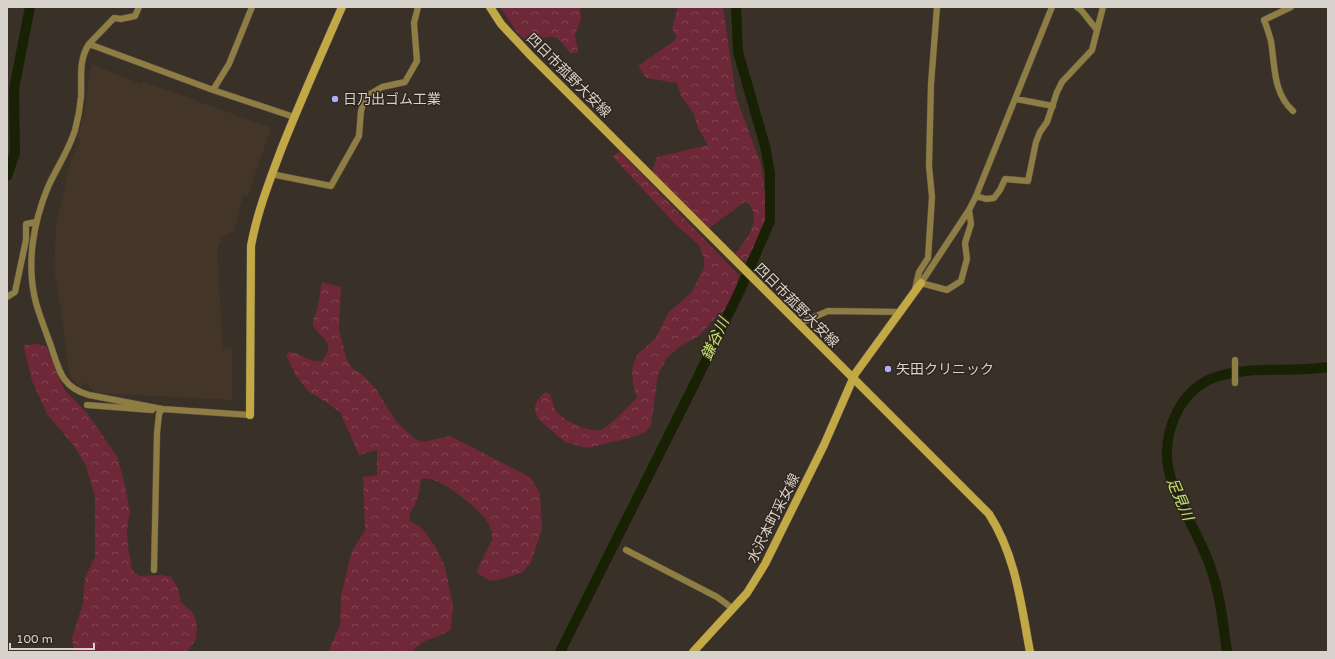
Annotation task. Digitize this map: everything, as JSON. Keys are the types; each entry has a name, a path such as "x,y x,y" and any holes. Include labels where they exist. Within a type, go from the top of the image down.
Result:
{"main road":[{"path":"250,415 251,246 257,219 271,174 342,7"},
{"name":"四日市菰野大安線","path":"490,7 501,24 530,55 853,380 989,514 1000,531 1010,555 1030,652"},
{"name":"水沢本町采女線","path":"693,652 747,593 765,564 821,452 859,369 921,283"}],"street":[{"path":"139,7 135,16 121,19 114,18 89,44 84,52 81,63 81,97 74,132 46,192 36,222 32,276 36,302 61,374 68,385 80,392 162,409 250,415"},
{"path":"213,90 229,64 252,7"},
{"path":"271,174 331,186 359,136 360,111 365,97 382,87 405,82 417,62 414,24 418,7"},
{"path":"913,294 919,272 928,258 932,198 929,166 931,84 937,7"},
{"path":"969,210 971,224 965,243 967,260 961,281 947,290 921,283 969,210 976,196 1052,7"},
{"path":"1077,7 1097,30"},
{"path":"976,196 986,199 994,198 1005,179 1028,182 1036,142 1053,106 1062,82 1092,50 1103,7"},
{"path":"1291,7 1264,20 1270,40 1276,83 1285,103 1293,111"},
{"path":"89,44 213,90 294,117"},
{"path":"1016,99 1053,106"},
{"path":"7,297 15,292 26,240 26,224 36,222"},
{"path":"798,324 828,311 901,312"},
{"path":"1235,362 1236,382"},
{"path":"87,405 150,410 162,409"},
{"path":"154,570 156,433 159,414 162,409"},
{"path":"626,550 717,597 732,608"}],"shaded area":[{"path":"93,65 141,84 142,81 271,129 247,197 243,196 234,231 222,238 217,250 223,349 232,348 232,400 94,393 86,382 80,388 71,377 68,368 62,316 54,268 56,226 71,158 81,140 77,138 85,109 89,73"}],"green space":[{"path":"500,7 580,7 581,19 575,35 578,52 570,53 555,37 527,40 519,35"},
{"path":"678,7 723,7 736,97 761,164 768,216 757,244 745,262 735,254 744,242 752,228 754,221 754,214 746,201 708,229 652,172 657,157 708,145 698,128 694,114 681,96 677,83 646,78 638,66 675,40 676,36 672,28"},
{"path":"619,151 739,275 731,305 718,315 700,335 678,348 666,359 658,375 651,426 646,432 630,438 587,448 565,442 538,419 535,411 537,400 546,392 550,394 554,407 559,415 578,426 598,430 607,426 637,398 633,384 632,370 636,357 656,338 668,313 692,292 704,267 704,259 699,245 676,225 613,157"},
{"path":"322,282 341,287 339,330 347,360 352,368 363,375 376,389 395,420 415,439 423,442 450,436 530,477 540,493 542,529 531,562 523,572 503,579 490,581 479,574 477,570 492,540 492,532 487,522 474,507 455,492 436,481 427,479 421,480 417,500 410,515 410,521 422,528 435,546 445,567 453,606 451,629 422,643 412,652 328,652 340,625 341,595 352,551 365,530 363,477 377,475 377,450 359,455 340,412 308,391 296,376 286,355 289,352 298,354 313,361 322,361 327,353 327,343 314,327 313,321 317,310"},
{"path":"38,344 47,347 64,389 86,412 117,456 125,485 130,512 127,529 132,570 139,576 162,575 171,577 178,588 181,602 194,614 197,627 196,639 187,652 74,652 72,638 83,603 85,577 95,557 95,497 86,466 74,446 47,414 32,381 24,348 25,345"}],"waterway":[{"path":"7,176 15,153 14,89 30,7"},
{"name":"鎌谷川","path":"560,652 695,383 742,286 770,221 770,173 765,146 738,52 736,7"},
{"name":"足見川","path":"1227,652 1221,608 1210,566 1202,546 1183,509 1169,472 1167,452 1169,432 1178,410 1185,399 1194,390 1210,379 1243,371 1314,369 1328,367"}],"place":[{"name":"日乃出ゴム工業","path":"335,99"},
{"name":"矢田クリニック","path":"888,369"}]}
